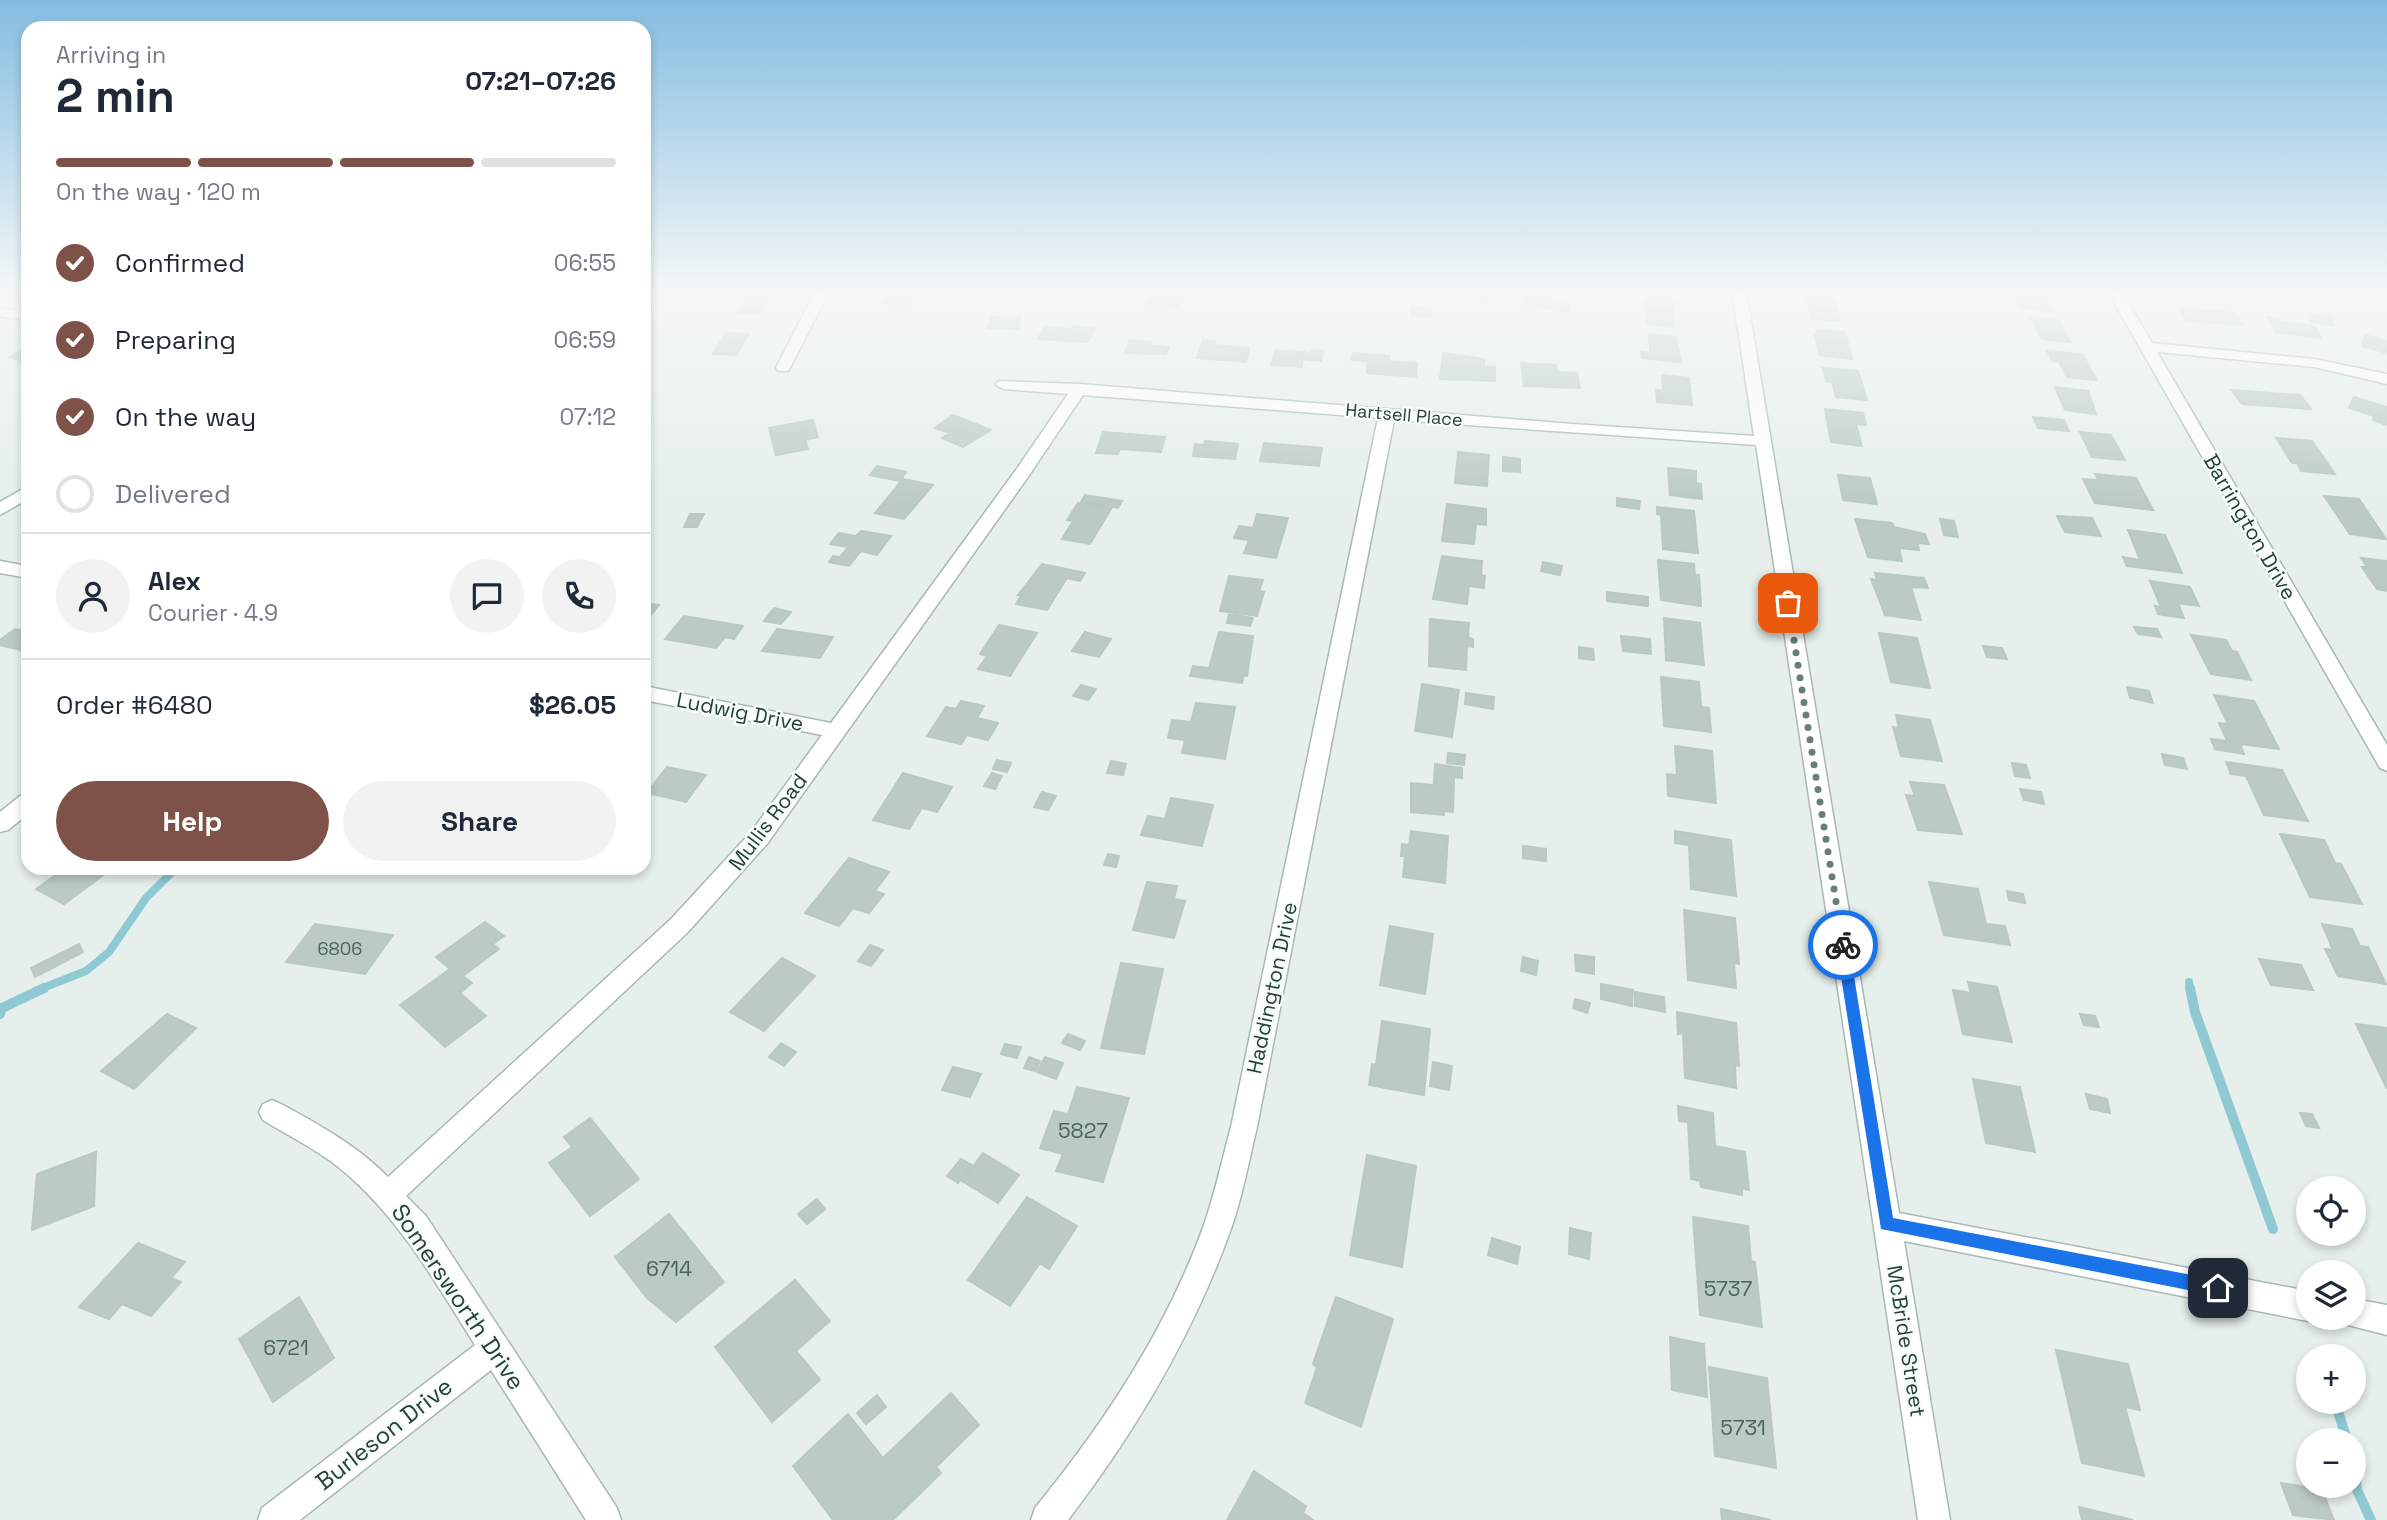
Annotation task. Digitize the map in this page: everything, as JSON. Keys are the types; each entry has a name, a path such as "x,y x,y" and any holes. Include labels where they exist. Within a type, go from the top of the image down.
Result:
{"street":[{"path":"783,368 787,361"},
{"name":"McBride Street","path":"1750,361 1934,1520"},
{"name":"Barrington Drive","path":"2155,361 2387,763"},
{"path":"2292,361 2387,379"},
{"name":"Hartsell Place","path":"1004,384 1763,441"},
{"name":"Mullis Road","path":"388,1195 679,926 758,838 1079,389"},
{"name":"Haddington Drive","path":"1047,1520 1098,1456 1147,1381 1182,1316 1219,1223 1244,1126 1387,414"},
{"path":"0,510 21,496"},
{"path":"0,567 21,571"},
{"name":"Ludwig Drive","path":"651,694 836,731"},
{"path":"0,824 21,808"},
{"name":"Somersworth Drive","path":"272,1112 331,1146 388,1195 416,1226 605,1520"},
{"path":"1887,1224 2296,1304"},
{"path":"2366,1316 2387,1320"},
{"name":"Burleson Drive","path":"274,1520 495,1348"}],"building":[{"path":"1272,361 1303,361 1302,367 1271,365"},
{"path":"1368,361 1417,363 1416,377 1367,373"},
{"path":"1442,361 1484,361 1484,366 1495,367 1495,381 1440,379"},
{"path":"2086,361 2097,380 2067,377 2059,362 2053,362"},
{"path":"1521,363 1556,365 1557,372 1577,373 1580,388 1524,386"},
{"path":"1823,368 1858,371 1867,400 1836,397 1832,382 1826,381"},
{"path":"1662,375 1689,378 1692,405 1657,402 1656,390 1663,391"},
{"path":"2055,387 2088,391 2096,414 2065,410"},
{"path":"2231,390 2300,395 2311,409 2242,404"},
{"path":"2354,397 2387,407 2387,425 2373,420 2374,416 2349,408"},
{"path":"1825,409 1863,413 1866,425 1856,424 1862,446 1831,442"},
{"path":"953,415 991,430 963,447 942,438 949,433 935,428"},
{"path":"2033,417 2064,420 2069,431 2038,428"},
{"path":"813,420 818,437 805,440 808,449 776,455 769,428"},
{"path":"1103,432 1165,437 1161,452 1120,449 1118,454 1096,453"},
{"path":"2080,432 2111,435 2125,460 2092,457"},
{"path":"2276,438 2312,441 2335,474 2301,471 2297,463 2292,463"},
{"path":"1205,441 1238,444 1235,459 1193,456 1195,444 1204,445"},
{"path":"1264,443 1322,448 1319,466 1260,461"},
{"path":"1458,452 1489,455 1487,486 1455,483"},
{"path":"1503,457 1520,459 1520,472 1503,471"},
{"path":"877,466 906,472 900,481 870,475"},
{"path":"1668,468 1696,471 1696,483 1701,484 1702,499 1670,495"},
{"path":"2095,474 2136,478 2153,510 2095,503 2083,479 2099,480"},
{"path":"1838,475 1870,478 1877,504 1843,500"},
{"path":"903,479 933,485 904,519 875,513"},
{"path":"1085,495 1122,501 1118,508 1081,502"},
{"path":"2324,496 2359,499 2386,539 2350,534"},
{"path":"1617,498 1640,501 1639,509 1617,506"},
{"path":"1078,503 1111,509 1090,544 1062,539 1073,521 1067,520"},
{"path":"1447,504 1486,509 1486,525 1476,524 1474,544 1442,541"},
{"path":"1657,507 1694,511 1698,553 1663,549 1661,515 1657,514"},
{"path":"690,514 704,514 697,527 684,527"},
{"path":"1257,514 1288,518 1276,558 1244,553 1249,540 1234,538 1239,526 1253,528"},
{"path":"2057,516 2092,518 2101,536 2065,532"},
{"path":"1855,519 1892,523 1894,527 1925,534 1929,544 1917,543 1919,550 1899,548 1902,561 1868,557"},
{"path":"1940,519 1954,521 1958,537 1944,535"},
{"path":"2128,530 2165,535 2182,573 2127,566 2123,557 2140,560"},
{"path":"861,531 891,536 877,555 861,551 849,566 829,562 833,556 840,557 848,547 830,544 839,533 856,536"},
{"path":"1442,556 1482,561 1484,588 1469,586 1467,604 1433,599"},
{"path":"2361,558 2387,561 2387,591 2377,589 2362,567 2367,567"},
{"path":"1658,560 1694,564 1695,575 1699,575 1701,606 1661,600"},
{"path":"1543,562 1562,566 1560,575 1541,571"},
{"path":"1042,564 1085,573 1080,581 1067,578 1047,610 1016,604 1021,595 1018,595"},
{"path":"1875,573 1924,578 1928,588 1911,587 1921,620 1885,615 1871,579 1877,580"},
{"path":"1229,576 1263,580 1259,591 1264,592 1257,616 1220,611"},
{"path":"2150,581 2190,587 2199,606 2178,603 2184,618 2158,614 2155,606 2161,607"},
{"path":"1607,592 1648,597 1648,606 1607,601"},
{"path":"651,604 659,605 651,615"},
{"path":"774,608 791,612 781,624 764,621"},
{"path":"1229,614 1253,618 1250,626 1227,623"},
{"path":"684,616 743,626 734,639 725,637 716,648 665,639"},
{"path":"1664,618 1700,623 1704,665 1666,660"},
{"path":"1430,619 1469,623 1468,638 1473,639 1473,647 1467,646 1466,670 1429,666"},
{"path":"999,625 1037,633 1010,676 978,669 987,656 980,654"},
{"path":"2134,627 2157,629 2161,637 2138,634"},
{"path":"15,629 21,630 21,650 0,645 0,640"},
{"path":"777,629 833,637 820,658 762,651"},
{"path":"1085,632 1111,639 1099,657 1072,651"},
{"path":"1219,632 1253,636 1247,676 1244,675 1242,683 1190,676 1193,666 1209,668"},
{"path":"1879,633 1917,638 1930,688 1891,682"},
{"path":"2191,635 2226,640 2232,651 2237,652 2251,680 2211,674"},
{"path":"1621,636 1650,639 1651,654 1623,651"},
{"path":"1983,646 2002,648 2007,659 1987,657"},
{"path":"1579,647 1593,649 1594,660 1579,658"},
{"path":"1661,677 1699,682 1701,707 1709,708 1711,732 1664,726"},
{"path":"1422,684 1459,690 1452,737 1415,731"},
{"path":"1081,685 1096,689 1088,700 1073,696"},
{"path":"2127,687 2149,691 2153,703 2130,698"},
{"path":"1466,693 1494,697 1493,709 1465,704"},
{"path":"2214,695 2254,701 2279,749 2240,744 2244,754 2215,749 2211,739 2227,741 2219,723 2228,724"},
{"path":"961,701 984,706 977,718 998,723 988,740 967,735 961,744 927,736 946,707 956,709"},
{"path":"1196,703 1235,707 1225,759 1182,753 1185,740 1168,738 1172,720 1191,722"},
{"path":"1896,715 1930,720 1942,761 1901,756 1893,727 1899,728"},
{"path":"1675,746 1712,751 1716,803 1668,796 1667,774 1677,775"},
{"path":"1448,753 1465,755 1464,765 1447,763"},
{"path":"2162,754 2183,758 2187,769 2165,765"},
{"path":"997,760 1011,763 1007,772 993,769"},
{"path":"1111,761 1126,764 1123,775 1107,773"},
{"path":"2226,762 2282,770 2308,821 2264,815 2246,776 2231,774"},
{"path":"2012,763 2026,765 2030,778 2015,776"},
{"path":"1435,764 1462,768 1462,778 1454,777 1453,812 1444,811 1444,815 1411,812 1411,783 1434,785"},
{"path":"667,767 706,775 686,802 651,794 651,788"},
{"path":"903,773 952,787 937,812 922,808 909,829 873,820"},
{"path":"992,773 1002,776 995,789 984,786"},
{"path":"1910,782 1944,785 1962,834 1918,830 1906,795 1915,796"},
{"path":"2020,789 2041,792 2044,804 2024,800"},
{"path":"1042,792 1056,796 1048,810 1034,807"},
{"path":"1171,798 1213,805 1202,846 1141,835 1148,816 1165,819"},
{"path":"1411,831 1448,836 1445,883 1403,877 1405,856 1401,856 1402,844 1409,845"},
{"path":"1675,831 1731,840 1736,896 1691,889 1689,845 1675,843"},
{"path":"2280,834 2324,840 2335,863 2341,864 2362,904 2310,897"},
{"path":"1523,846 1546,849 1546,861 1523,858"},
{"path":"1108,854 1119,856 1116,867 1104,865"},
{"path":"849,858 889,872 875,891 884,894 869,913 853,908 839,926 805,913"},
{"path":"55,875 103,875 64,904 36,889"},
{"path":"1147,882 1177,886 1174,899 1185,901 1174,938 1133,930"},
{"path":"1929,882 1978,889 1986,924 2005,926 2010,945 1944,935"},
{"path":"2007,891 2023,894 2025,903 2009,900"},
{"path":"1684,910 1735,918 1739,964 1734,963 1736,988 1688,980"},
{"path":"485,922 504,936 493,944 499,949 463,976 472,983 460,993 486,1016 445,1047 400,1005 450,969 436,957"},
{"path":"315,924 393,935 365,974 286,962"},
{"path":"2322,924 2352,929 2360,946 2368,947 2386,984 2338,976 2325,949 2333,950"},
{"path":"1390,926 1433,934 1425,994 1380,985"},
{"path":"79,944 83,952 35,977 31,968"},
{"path":"870,945 883,950 871,966 858,961"},
{"path":"1575,955 1594,957 1594,974 1576,971"},
{"path":"1523,957 1538,961 1536,975 1521,971"},
{"path":"782,958 815,976 764,1031 730,1012"},
{"path":"2259,959 2301,965 2313,990 2271,985"},
{"path":"1121,963 1163,969 1144,1054 1101,1048"},
{"path":"1968,982 1997,987 2012,1042 1963,1034 1953,990 1971,993"},
{"path":"1601,984 1633,990 1632,1006 1601,999"},
{"path":"1635,992 1664,997 1665,1012 1635,1006"},
{"path":"1575,999 1590,1003 1587,1013 1573,1008"},
{"path":"1677,1012 1736,1023 1739,1066 1735,1065 1736,1088 1685,1078 1683,1033 1678,1034"},
{"path":"167,1014 196,1028 134,1089 101,1071"},
{"path":"2080,1014 2095,1016 2099,1027 2084,1025"},
{"path":"1382,1021 1430,1029 1424,1095 1369,1085 1372,1064 1376,1065"},
{"path":"2356,1024 2387,1028 2387,1089"},
{"path":"1068,1034 1085,1041 1080,1050 1062,1043"},
{"path":"781,1043 796,1052 784,1066 769,1057"},
{"path":"1005,1044 1021,1047 1017,1058 1001,1054"},
{"path":"1029,1057 1040,1061 1035,1071 1024,1068"},
{"path":"1045,1057 1063,1063 1056,1079 1037,1072"},
{"path":"1433,1062 1452,1066 1449,1090 1430,1086"},
{"path":"953,1067 981,1074 970,1097 942,1090"},
{"path":"1973,1079 2020,1087 2035,1152 1986,1143"},
{"path":"1077,1087 1129,1098 1103,1182 1056,1171 1063,1154 1040,1148 1054,1111 1068,1114"},
{"path":"2086,1094 2107,1099 2110,1113 2090,1109"},
{"path":"1678,1106 1713,1113 1715,1146 1745,1152 1749,1190 1742,1188 1742,1195 1701,1187 1700,1181 1691,1179 1688,1122 1679,1121"},
{"path":"2300,1113 2312,1114 2319,1128 2306,1126"},
{"path":"590,1118 639,1179 590,1216 549,1163 572,1147 564,1137"},
{"path":"96,1152 94,1206 32,1230 37,1174"},
{"path":"983,1153 1019,1175 998,1203 962,1181"},
{"path":"1367,1155 1416,1166 1402,1267 1350,1255"},
{"path":"961,1159 972,1165 958,1183 947,1176"},
{"path":"1027,1197 1077,1226 1049,1269 1040,1263 1010,1306 968,1280"},
{"path":"817,1199 825,1209 807,1224 798,1214"},
{"path":"669,1214 724,1282 676,1322 647,1298 615,1257"},
{"path":"1693,1217 1748,1226 1762,1327 1700,1315"},
{"path":"1570,1228 1591,1233 1589,1259 1569,1254"},
{"path":"1492,1238 1520,1247 1517,1264 1488,1255"},
{"path":"138,1243 185,1262 171,1278 181,1282 151,1316 122,1304 109,1319 79,1307"},
{"path":"795,1280 830,1321 796,1351 820,1380 772,1422 715,1347"},
{"path":"299,1297 334,1358 273,1402 239,1339"},
{"path":"1336,1297 1393,1319 1361,1427 1305,1403 1317,1367 1313,1364"},
{"path":"1670,1337 1704,1344 1707,1397 1672,1390"},
{"path":"2056,1350 2128,1364 2140,1410 2125,1407 2144,1476 2082,1463"},
{"path":"1709,1367 1767,1378 1776,1468 1715,1456"},
{"path":"951,1393 979,1425 936,1467 941,1473 893,1520 833,1520 793,1466 848,1414 883,1458"},
{"path":"877,1395 886,1407 866,1424 857,1413"},
{"path":"1254,1471 1306,1506 1303,1513 1313,1520 1227,1520"},
{"path":"2281,1483 2296,1486 2296,1498 2325,1498 2334,1520 2293,1515"},
{"path":"2079,1507 2133,1520 2082,1520"},
{"path":"1721,1509 1771,1520 1722,1520"}],"waterway":[{"path":"40,989 86,971 109,952 146,898 169,875"},
{"path":"2189,982 2190,989"},
{"path":"0,1014 2,1008 44,988"},
{"path":"2190,988 2195,1012 2273,1229"},
{"path":"2339,1414 2343,1428"},
{"path":"2361,1498 2371,1520"}],"way so far":[{"path":"1788,603 1843,945"}],"route":[{"path":"1843,945 1887,1224 2218,1288"}]}
